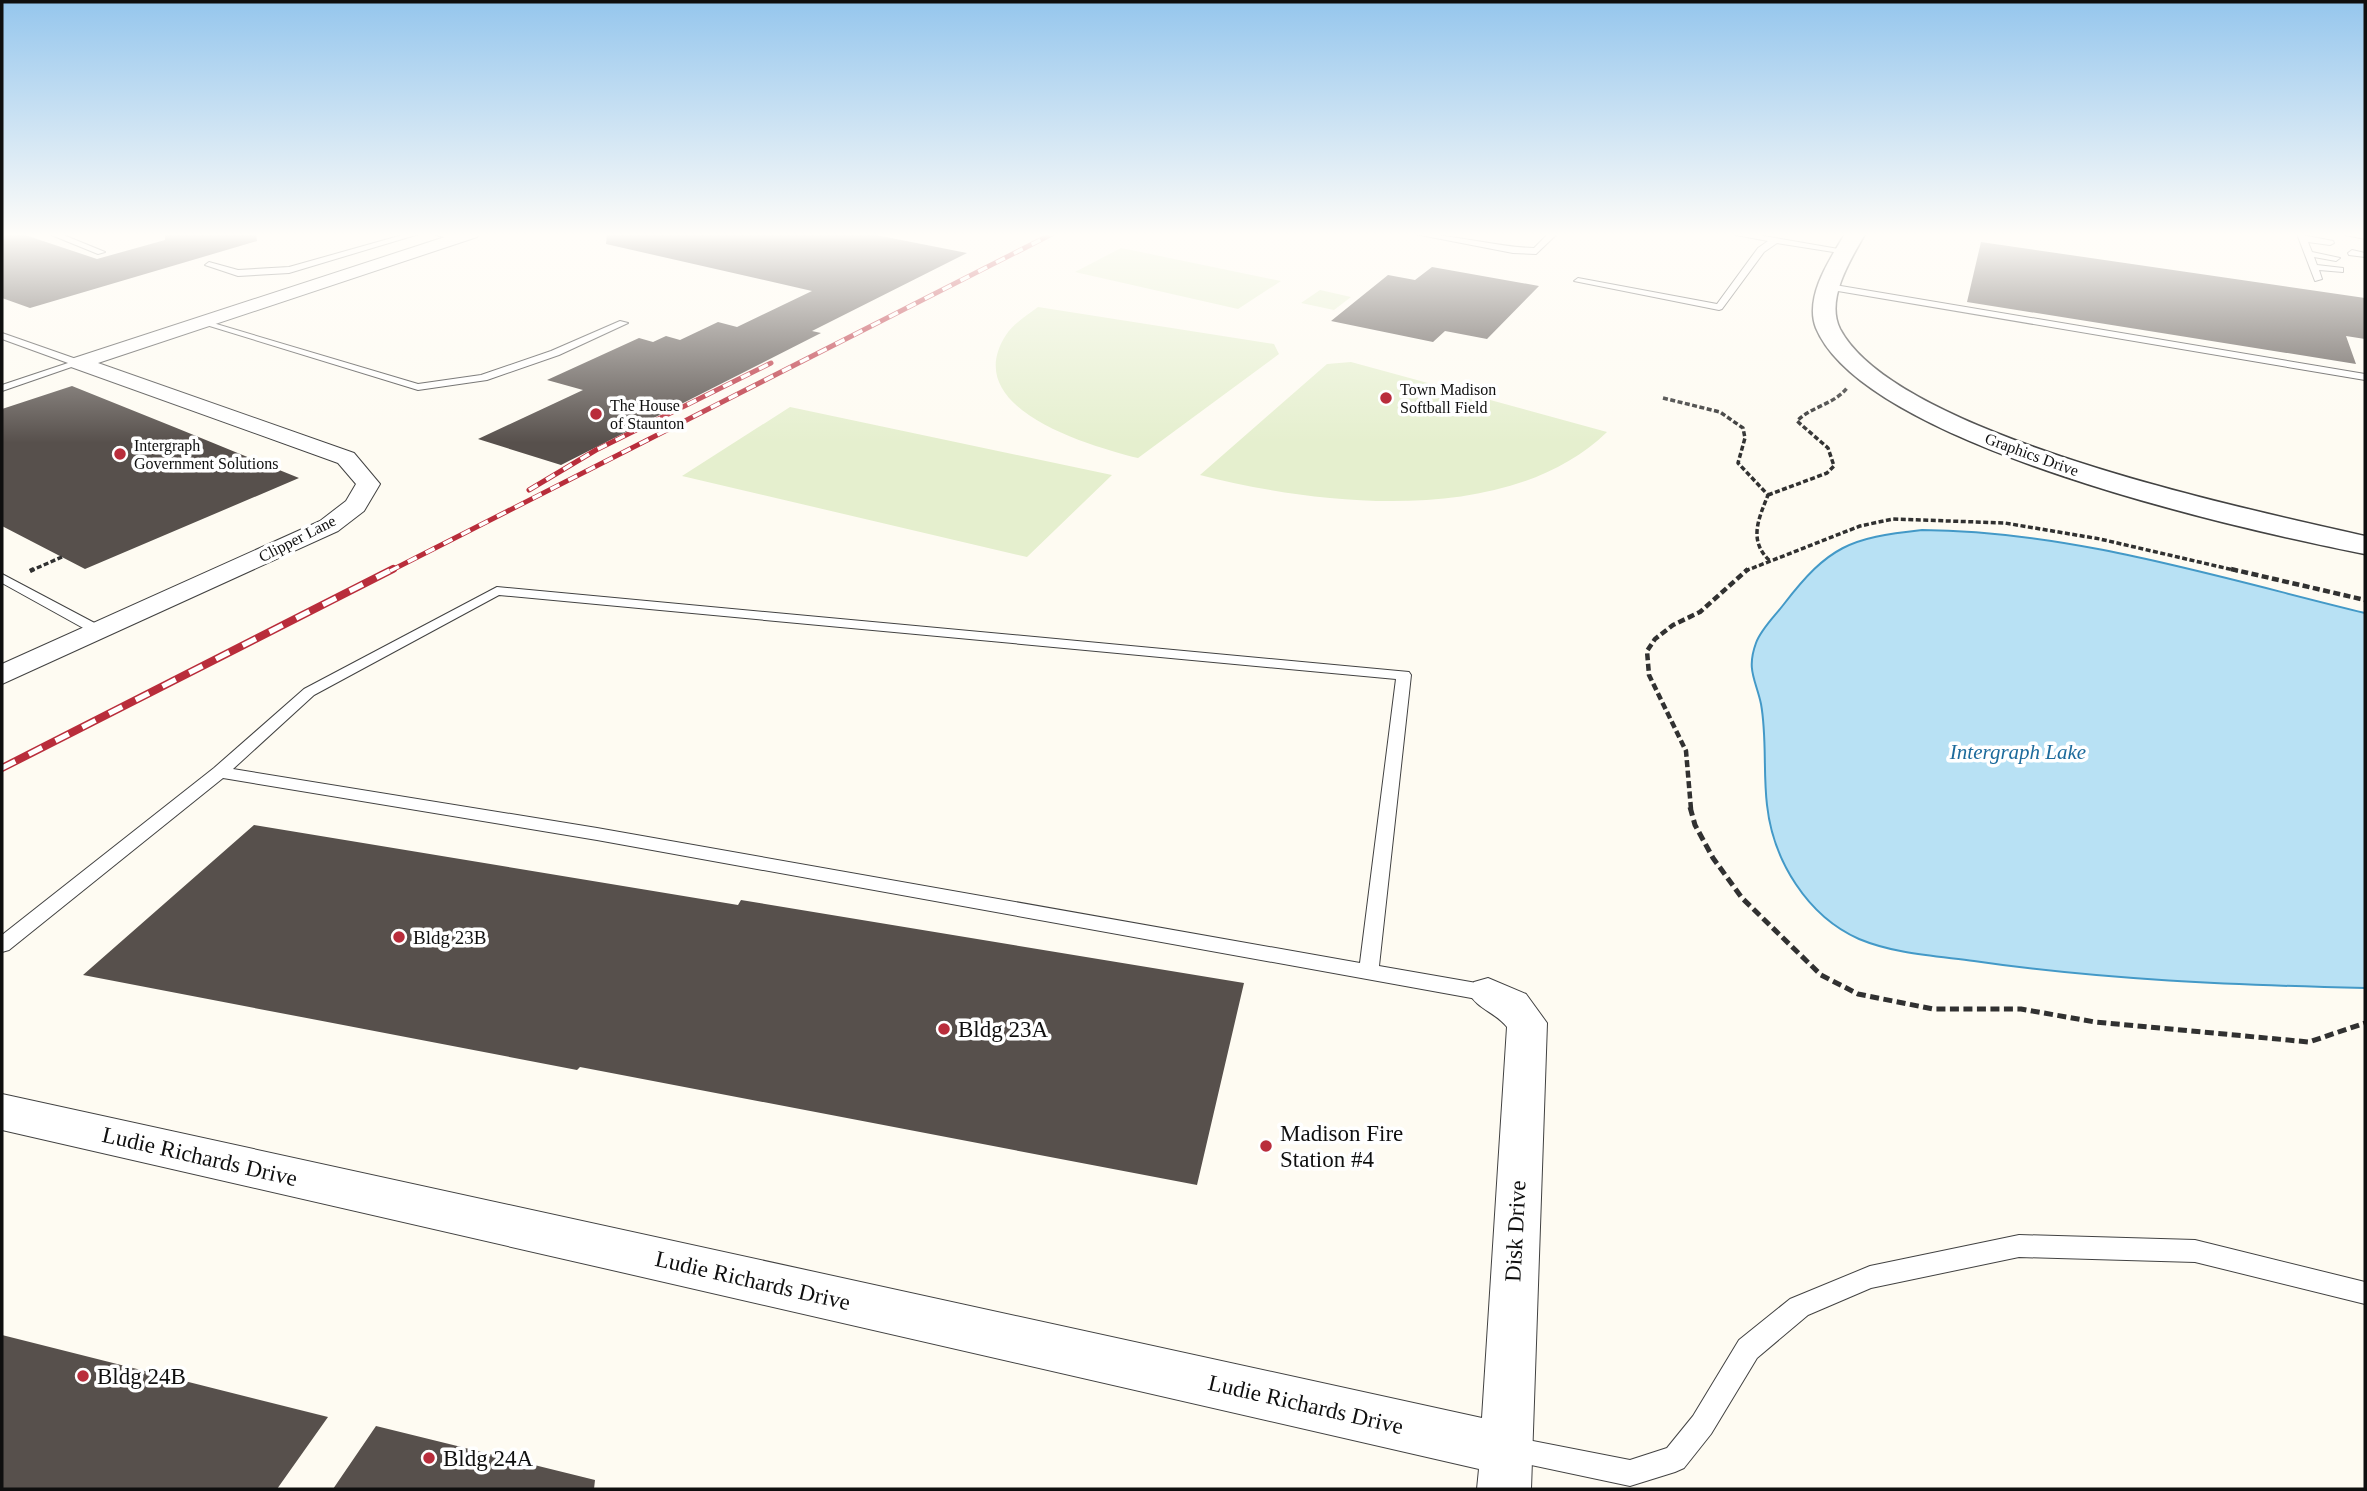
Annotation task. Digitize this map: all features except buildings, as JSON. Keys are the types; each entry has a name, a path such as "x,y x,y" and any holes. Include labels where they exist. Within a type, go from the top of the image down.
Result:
{"street":[{"path":"78,363 262,304"},
{"name":"Graphics Drive","path":"1827,304 1825,314 1829,331 1844,353 1904,399 1949,422 2063,467 2144,492 2365,545"},
{"name":"Clipper Lane","path":"2,676 328,526 355,506 368,484 346,458 78,363"},
{"name":"Disk Drive","path":"1488,993 1513,1006 1527,1023 1504,1469"},
{"name":"Ludie Richards Drive","path":"2,1112 1504,1469"}],"lane":[{"path":"1700,304 1719,307 1722,304"},
{"path":"1928,304 2365,377"},
{"path":"206,322 418,387 483,378 555,353 623,323"},
{"path":"2,335 78,363"},
{"path":"2,388 78,363"},
{"path":"4,579 99,631"},
{"path":"2,945 220,772 309,692 497,592 1404,675 1369,971"},
{"path":"220,772 597,834 1488,993"},
{"path":"1504,1469 1630,1473 1675,1459 1702,1425 1748,1349 1799,1307 1870,1277 2019,1247 2195,1251 2365,1293"}],"path":[{"path":"1768,495 1827,473 1834,466 1835,458 1830,450 1797,421 1802,415 1840,399 1851,381"},
{"path":"1663,398 1720,412 1734,419 1743,428 1745,438 1738,463 1768,495"},
{"path":"1768,495 1754,535 1757,548 1769,561"},
{"path":"2365,600 2100,540 2005,523 1959,519 1893,519 1860,526 1737,576 1720,597 1700,612 1673,625 1655,639 1647,651 1649,675 1686,751 1688,798 1695,825 1713,858 1742,898 1821,975 1858,994 1933,1009 2021,1009 2095,1022 2309,1042 2365,1023"},
{"path":"4,579 62,557"}],"green space":[{"path":"1214,304 1246,304 1238,309"},
{"path":"1304,304 1342,304 1334,310"},
{"path":"1038,307 1274,344 1279,354 1138,458 1091,444 1036,420 1014,403 1000,384 996,361 1006,335 1016,323"},
{"name":"Town Madison Softball Field","path":"1351,362 1607,432 1566,462 1519,483 1467,496 1412,501 1356,500 1301,495 1200,475 1327,364"},
{"path":"790,407 1112,475 1027,557 682,476"}],"water":[{"name":"Intergraph Lake","path":"1922,530 1978,532 2090,547 2365,613 2365,988 2120,977 1916,954 1859,939 1840,929 1809,901 1785,866 1771,826 1766,793 1763,716 1753,675 1753,652 1765,628 1800,584 1828,557 1858,542"}],"railway":[{"path":"390,571 915,304"},
{"path":"529,490 596,450 771,363"},
{"path":"2,768 393,569"}],"place":[{"name":"Town Madison Softball Field","path":"1386,398"},
{"name":"The House of Staunton","path":"596,414"},
{"name":"Intergraph Government Solutions","path":"120,454"},
{"name":"Bldg 23B","path":"399,937"},
{"name":"Bldg 23A","path":"944,1029"},
{"name":"Madison Fire Station #4","path":"1266,1146"},
{"name":"Bldg 24B","path":"83,1376"},
{"name":"Bldg 24A","path":"429,1458"}]}
